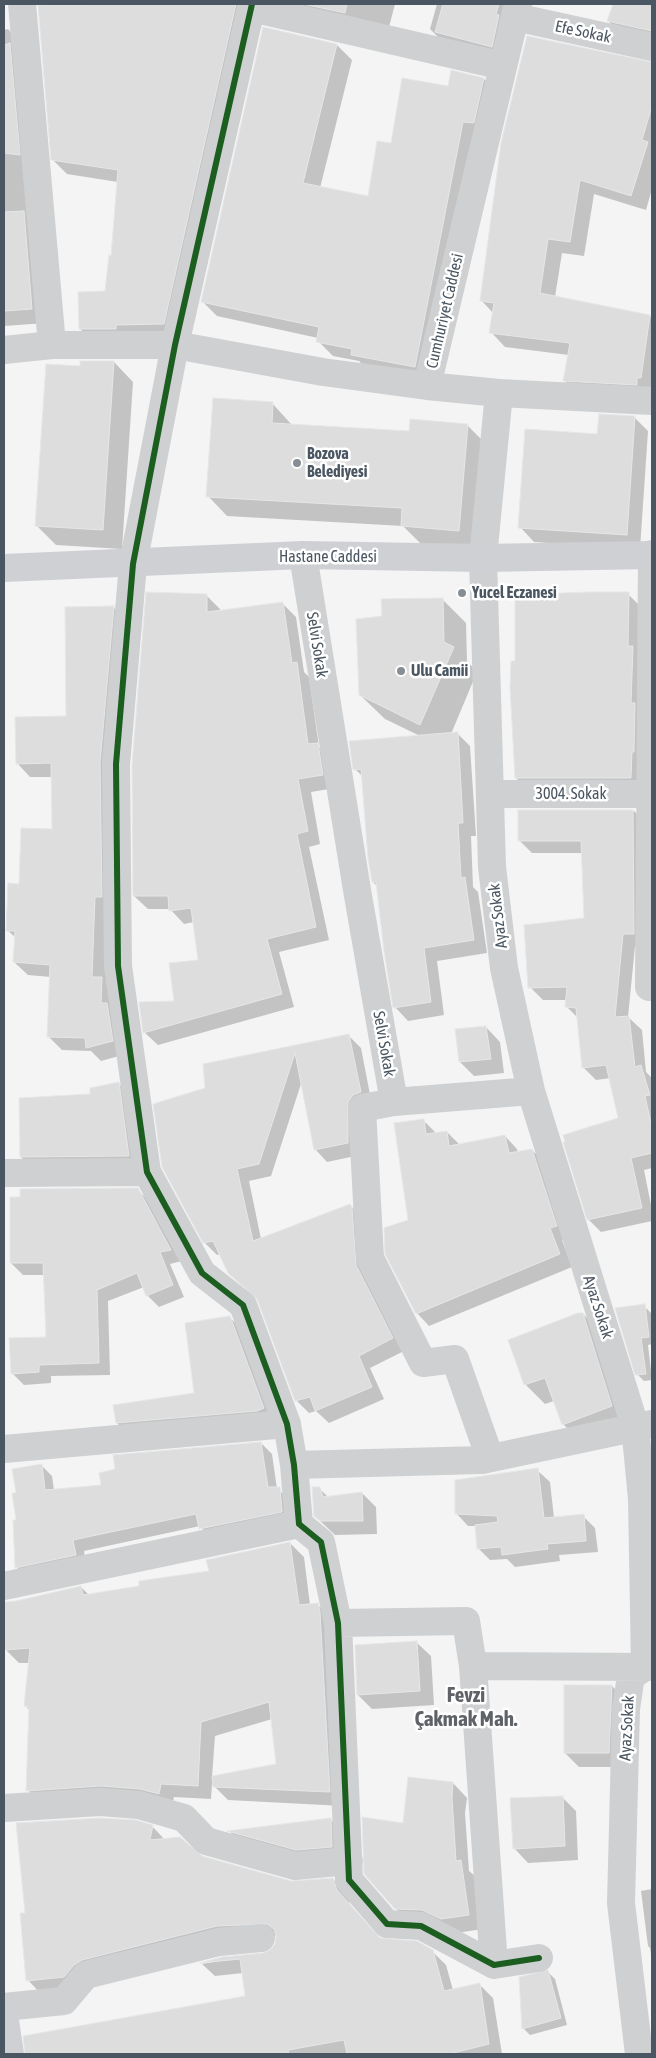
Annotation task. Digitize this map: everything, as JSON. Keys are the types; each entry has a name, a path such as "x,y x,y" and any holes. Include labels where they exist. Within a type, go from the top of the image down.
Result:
{"street":[{"path":"22,4 52,345"},
{"path":"503,66 252,6 175,345 132,564 116,764 118,966 147,1172 202,1273 243,1305 287,1424 294,1465 299,1524 322,1542 338,1623 349,1880 387,1924 421,1926 494,1965 539,1958"},
{"name":"Cumhuriyet Caddesi","path":"517,10 426,386 499,393 652,401"},
{"name":"Efe Sokak","path":"517,10 652,47"},
{"path":"4,350 52,345 175,345 323,372 426,386"},
{"path":"483,558 499,393"},
{"name":"Hastane Caddesi","path":"4,568 132,564 302,555 483,558 652,555"},
{"name":"Selvi Sokak","path":"302,555 394,1102"},
{"path":"649,987 652,555"},
{"name":"Ayaz Sokak","path":"483,558 492,867 504,968 531,1091 644,1425 642,1499 649,1666 630,1676 626,1710 621,1903 639,2054"},
{"name":"3004. Sokak","path":"490,794 651,794"},
{"path":"490,1458 455,1359 423,1363 370,1258 362,1108 394,1102 531,1091"},
{"path":"4,1173 147,1172"},
{"path":"4,1449 287,1424"},
{"path":"294,1465 490,1458 644,1425"},
{"path":"4,1586 299,1524"},
{"path":"338,1623 466,1621 473,1666 494,1965"},
{"path":"473,1666 649,1666"},
{"path":"4,1808 100,1802 139,1805 184,1818 206,1840 295,1866 348,1861"},
{"path":"4,2007 64,2001 86,1975 219,1942 261,1938"},
{"path":"4,2014 10,2054"}],"building":[{"path":"236,4 164,324 116,325 116,329 79,329 78,292 105,291 109,255 111,256 118,170 51,160 38,5"},
{"path":"303,4 347,4 345,13"},
{"path":"443,4 499,4 496,14 499,15 492,47 435,32"},
{"path":"613,4 652,4 652,31 607,21"},
{"path":"263,27 337,44 303,183 368,196 377,141 391,143 402,78 448,86 451,70 484,78 474,123 463,122 415,367 351,355 352,349 316,342 319,327 201,302"},
{"path":"527,36 652,62 652,106 642,140 648,142 631,196 580,180 570,242 548,239 540,293 650,315 641,378 637,378 637,385 563,381 570,343 489,333 494,303 480,301 501,143"},
{"path":"10,43 20,155 4,153 4,45"},
{"path":"24,211 32,309 4,311 4,212"},
{"path":"80,361 114,361 103,530 35,526 46,364 80,366"},
{"name":"Bozova Belediyesi","path":"213,398 273,402 272,423 409,431 410,419 468,424 459,531 401,526 402,508 206,497"},
{"path":"599,414 635,416 627,535 518,528 525,429 597,434"},
{"path":"146,592 207,594 207,612 283,602 292,663 297,662 308,744 318,743 323,775 298,779 308,831 297,834 316,927 267,939 282,994 143,1033 139,1002 174,1001 169,963 198,960 191,908 169,911 168,896 133,896 132,765"},
{"path":"629,592 628,646 633,646 631,703 635,703 634,752 632,752 631,778 515,778 510,687 511,661 515,661 515,595"},
{"name":"Ulu Camii","path":"443,598 444,642 454,647 420,725 359,695 356,619 382,616 381,599"},
{"path":"114,606 100,763 102,897 95,897 92,977 102,977 101,1003 107,1003 113,1041 86,1048 85,1038 47,1037 50,965 13,962 15,931 6,931 8,883 19,884 21,828 52,829 51,763 16,764 15,717 66,716 65,607"},
{"path":"458,732 463,823 458,823 461,878 465,877 474,940 424,948 431,1002 393,1008 376,882 372,882 368,858 361,769 353,770 349,741"},
{"path":"518,810 633,810 634,934 623,934 615,1017 629,1016 635,1067 641,1065 650,1095 645,1096 652,1128 652,1153 631,1158 642,1208 587,1220 563,1142 565,1142 563,1135 618,1118 606,1065 582,1068 576,1008 565,1007 567,987 528,988 524,925 584,918 581,841 518,841"},
{"path":"486,1026 491,1059 459,1062 455,1029"},
{"path":"349,1034 361,1092 353,1095 348,1102 348,1143 314,1150 295,1053 259,1164 237,1169 253,1241 350,1204 352,1208 356,1265 393,1338 359,1356 372,1387 315,1411 310,1397 295,1401 257,1299 228,1273 213,1241 203,1243 162,1167 153,1104 205,1088 203,1064"},
{"path":"119,1082 129,1156 20,1157 19,1098 90,1094 90,1088"},
{"path":"424,1119 426,1134 447,1131 449,1146 505,1135 509,1153 532,1149 557,1226 550,1228 560,1254 416,1314 385,1254 384,1228 408,1220 394,1123"},
{"path":"138,1188 171,1250 160,1252 173,1285 146,1296 137,1273 97,1290 99,1363 39,1365 39,1372 11,1374 9,1338 46,1337 43,1263 10,1263 10,1197 20,1197 20,1189"},
{"path":"645,1304 649,1337 641,1338 646,1374 635,1375 615,1308"},
{"path":"578,1313 583,1313 612,1406 562,1425 545,1378 524,1385 508,1340"},
{"path":"230,1316 264,1408 257,1411 116,1423 113,1405 194,1393 185,1323"},
{"path":"261,1442 268,1487 280,1487 282,1512 199,1529 196,1514 73,1540 76,1555 15,1568 13,1520 16,1520 12,1493 16,1493 12,1469 42,1464 45,1490 101,1485 99,1473 115,1469 113,1455"},
{"path":"538,1468 544,1518 584,1514 586,1541 547,1544 548,1549 502,1555 501,1547 477,1549 475,1525 498,1522 497,1516 455,1514 455,1480"},
{"path":"312,1487 320,1487 323,1497 362,1492 363,1521 320,1521 314,1516"},
{"path":"290,1542 299,1605 318,1603 320,1612 330,1792 213,1787 212,1776 276,1764 269,1702 201,1722 198,1786 161,1784 159,1794 140,1789 101,1786 26,1791 29,1707 24,1706 30,1648 4,1650 4,1602 81,1586 83,1595 139,1586 139,1581 209,1571 206,1560"},
{"path":"417,1641 420,1691 357,1695 355,1645"},
{"path":"564,1685 612,1685 609,1753 564,1753"},
{"path":"408,1777 453,1782 452,1798 456,1861 461,1860 469,1915 441,1919 422,1910 395,1909 364,1874 362,1817 403,1823"},
{"path":"563,1796 565,1846 513,1849 510,1798"},
{"path":"100,1818 136,1820 153,1825 150,1840 180,1837 202,1856 291,1881 333,1878 337,1890 380,1938 417,1941 433,1950 444,1991 480,1983 489,2044 449,2054 347,2054 344,2040 288,2050 289,2054 25,2054 23,2036 245,1996 240,1959 200,1963 222,1957 263,1953 270,1950 275,1944 276,1936 274,1929 267,1924 217,1926 82,1960 74,1965 64,1977 26,1981 20,1913 25,1913 16,1823"},
{"path":"331,1818 332,1847 296,1850 227,1831"},
{"path":"548,1970 561,2018 522,2029 519,1977"}],"cycle path":[{"path":"252,4 175,345 133,564 116,764 118,966 147,1172 202,1273 243,1305 287,1424 294,1465 299,1524 321,1542 338,1623 349,1880 387,1924 421,1926 494,1965 539,1958"}],"place":[{"name":"Bozova Belediyesi","path":"297,463"},
{"name":"Yucel Eczanesi","path":"462,593"},
{"name":"Ulu Camii","path":"401,671"}],"district":[{"name":"Fevzi Çakmak Mah.","path":"466,1707"}]}
